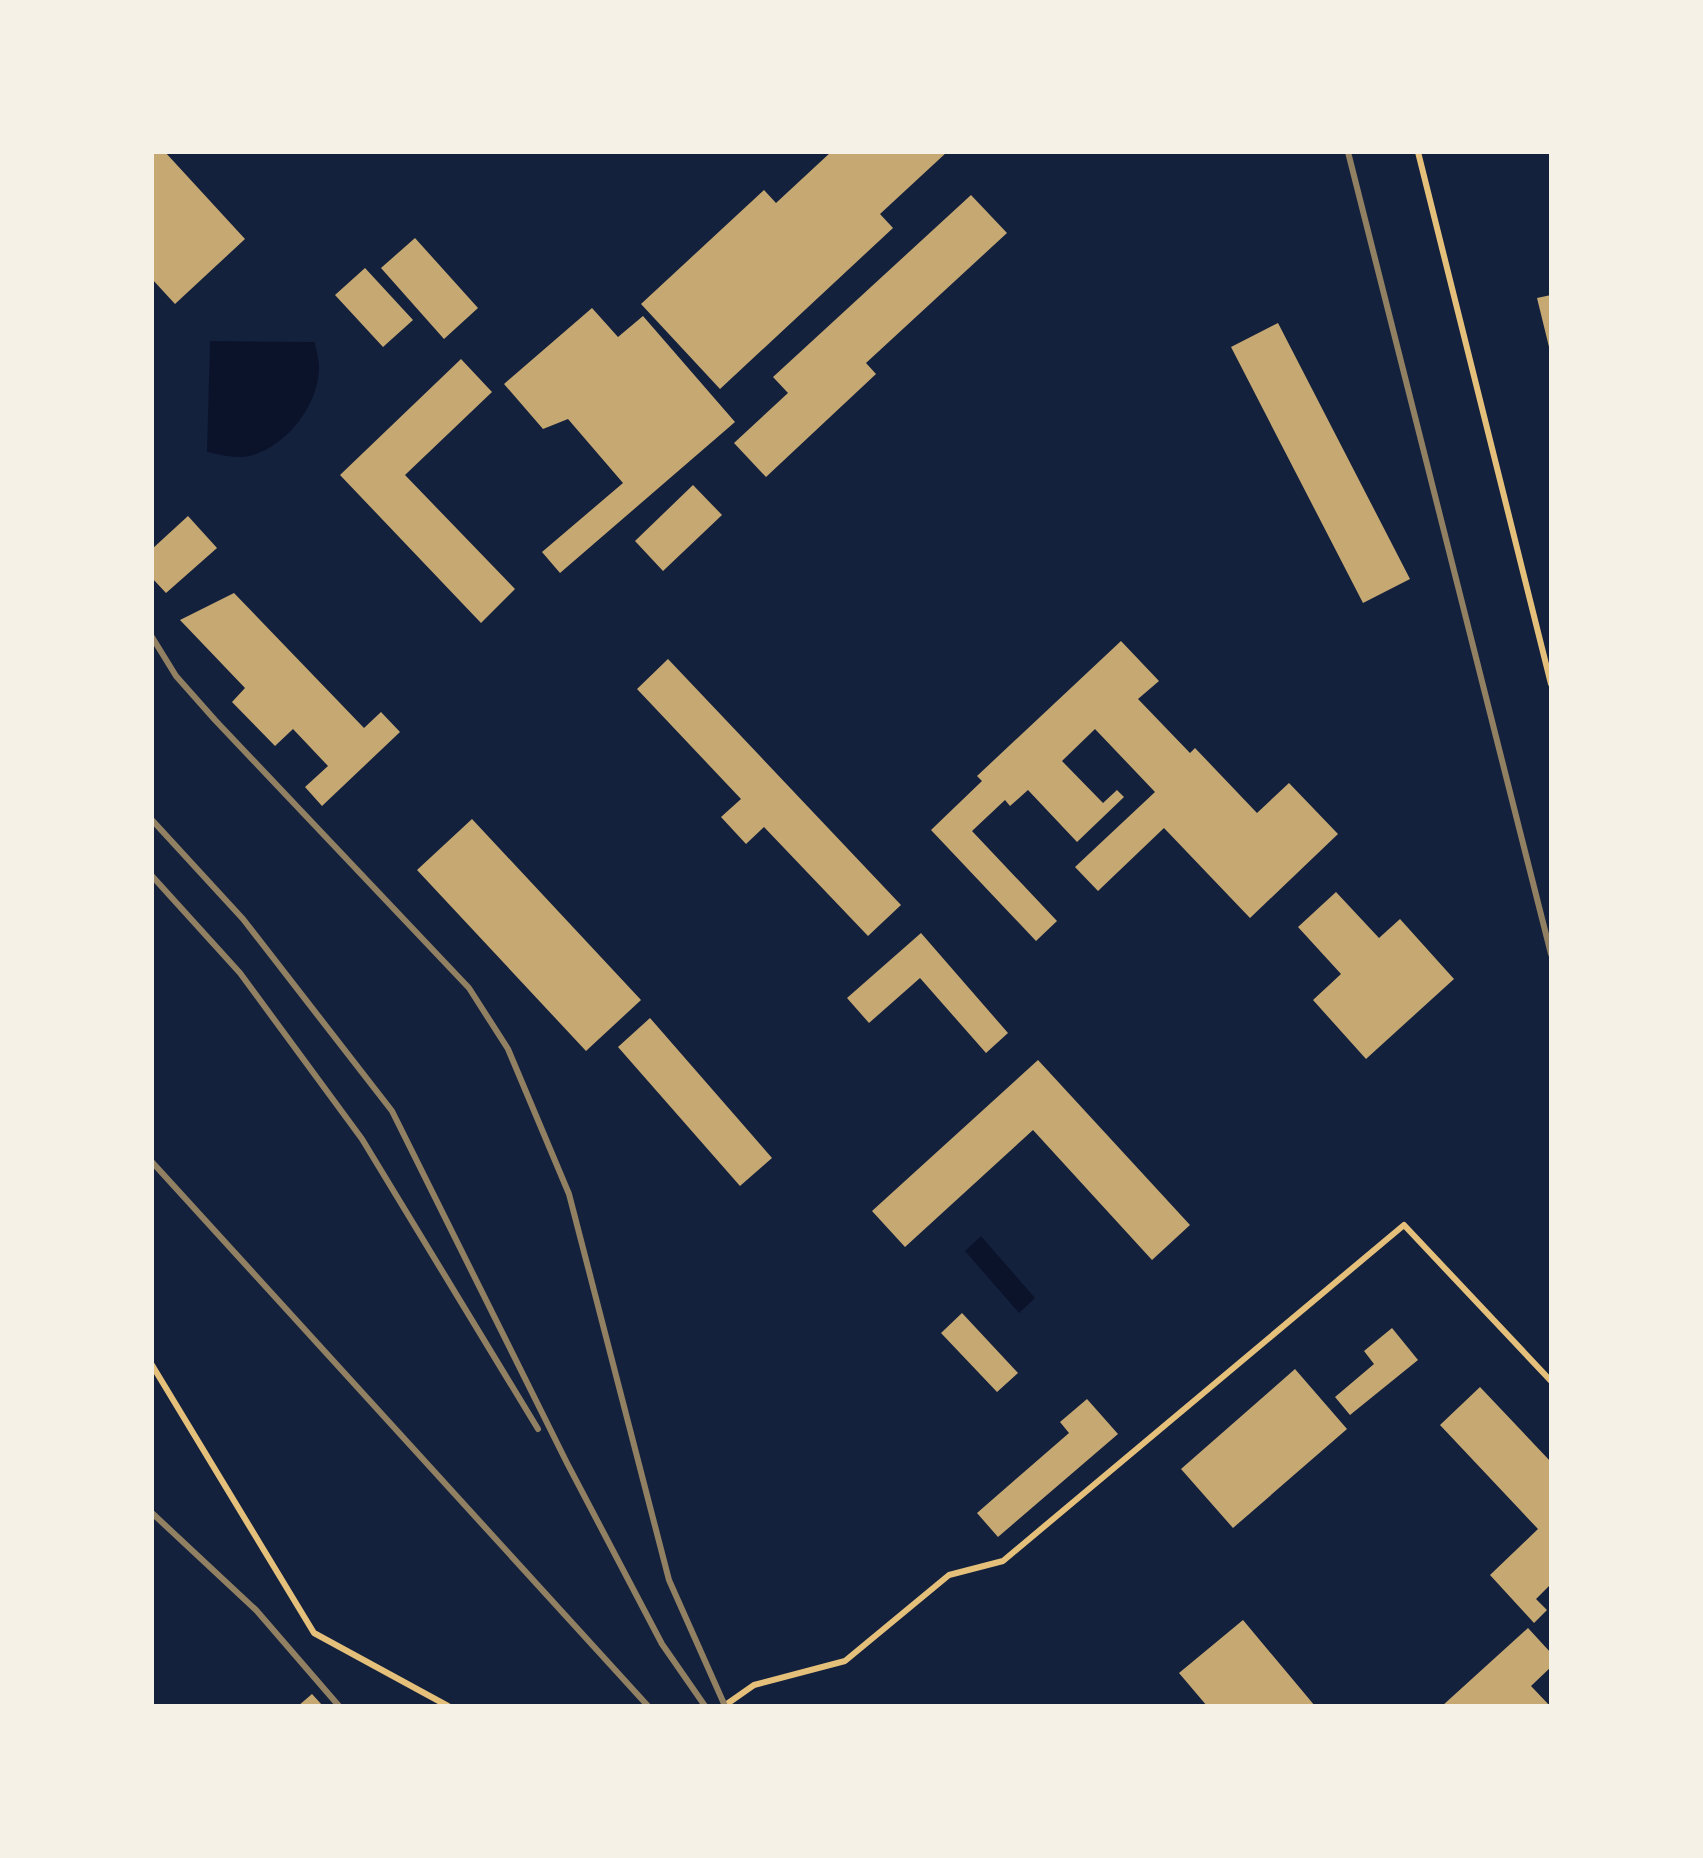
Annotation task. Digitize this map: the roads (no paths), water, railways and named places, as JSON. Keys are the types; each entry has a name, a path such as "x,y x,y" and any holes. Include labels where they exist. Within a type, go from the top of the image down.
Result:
{"lane":[{"path":"1418,152 1551,684"},
{"path":"724,1706 754,1685 845,1661 949,1575 1003,1561 1404,1225 1551,1381"},
{"path":"152,1365 314,1633 448,1706"}],"water":[{"path":"210,341 315,342 318,381 307,409 288,433 264,451 240,457 207,452"},
{"path":"981,1236 1035,1298 1019,1313 965,1251"}],"railway":[{"path":"1348,152 1551,954"},
{"path":"152,637 176,676 215,720 469,988 508,1049 569,1194 669,1580 725,1706"},
{"path":"152,820 243,919 392,1111 567,1463 662,1644 705,1706"},
{"path":"152,876 240,973 362,1139 538,1429"},
{"path":"152,1162 648,1706"},
{"path":"152,1513 256,1610 339,1706"}]}
